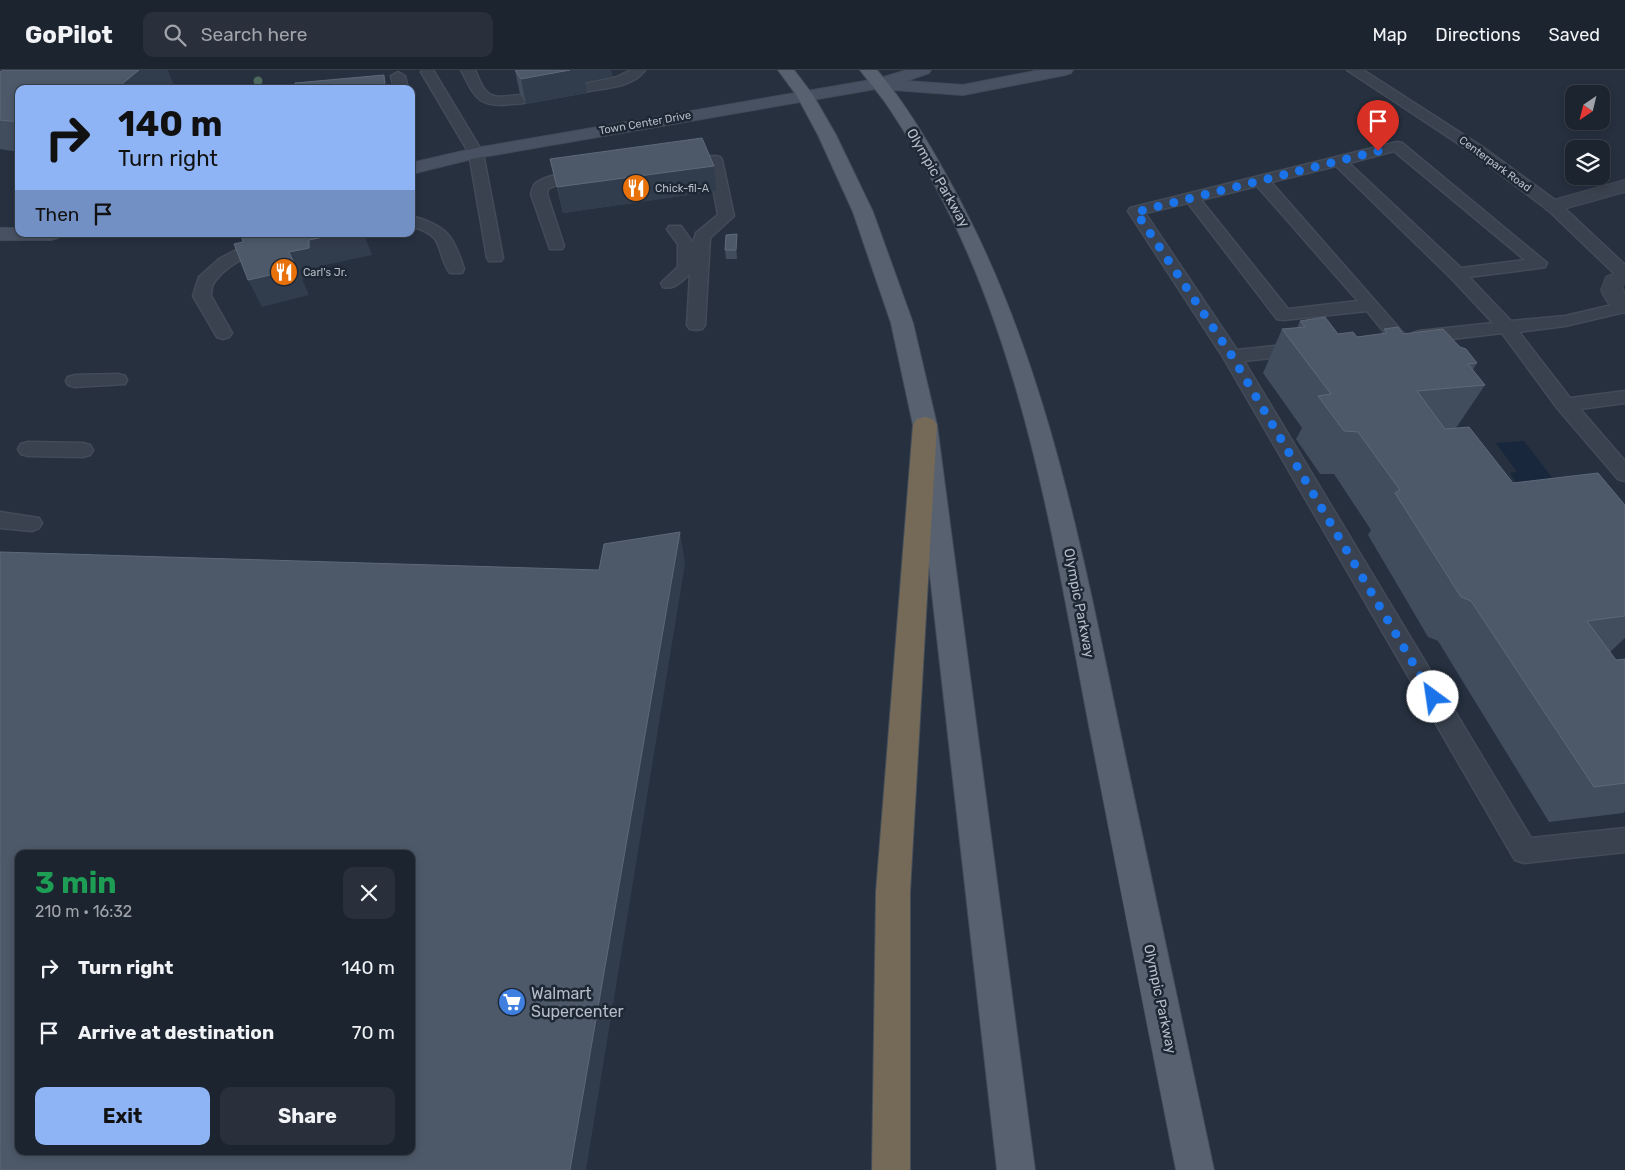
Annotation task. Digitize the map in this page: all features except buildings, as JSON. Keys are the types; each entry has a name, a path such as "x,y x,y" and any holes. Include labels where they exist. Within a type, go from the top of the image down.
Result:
{"highway":[{"path":"891,1170 894,892 925,425"}],"main road":[{"path":"786,70 805,95 827,135 863,212 902,323 925,425 1016,1170"},
{"name":"Olympic Parkway","path":"874,77 910,128 954,200 985,266 1021,365 1063,518 1195,1170"}],"street":[{"name":"Town Center Drive","path":"415,168 476,153 805,95 874,77 923,70"},
{"name":"Town Center Drive","path":"874,77 963,90 1065,70"},
{"path":"1553,206 1625,186"},
{"path":"0,234 15,234"},
{"path":"1625,274 1611,284 1611,291 1616,299 1625,307"}],"lane":[{"path":"468,70 480,94 496,102 523,99"},
{"path":"584,88 632,77 638,70"},
{"name":"Centerpark Road","path":"1354,70 1476,149 1553,206 1625,274"},
{"path":"428,72 476,153 495,258"},
{"path":"1457,274 1539,263 1397,146 1136,212 1232,356 1524,851 1625,840"},
{"path":"667,164 715,160 726,216 702,236 696,325"},
{"path":"1339,161 1457,274 1507,328 1565,405 1625,474"},
{"path":"556,246 539,194 541,186 556,180 602,173"},
{"path":"1261,180 1399,339"},
{"path":"1191,197 1301,335"},
{"path":"415,222 442,234 456,270"},
{"path":"669,283 686,269 686,244 675,229"},
{"path":"223,333 202,296 205,281 225,263 250,249 298,237"},
{"path":"1232,356 1301,335 1371,305"},
{"path":"1371,342 1565,321 1625,307"},
{"path":"75,381 118,380"},
{"path":"1565,405 1625,397"},
{"path":"28,449 83,450"},
{"path":"0,520 32,523"}],"water":[{"path":"1524,441 1554,480 1517,483 1510,473 1517,472 1496,443"}],"place":[{"name":"Chick-fil-A","path":"636,188"},
{"name":"Carl's Jr.","path":"284,272"},
{"name":"Walmart Supercenter","path":"512,1002"}],"route":[{"path":"1378,151 1136,212 1232,356 1433,697"}]}
